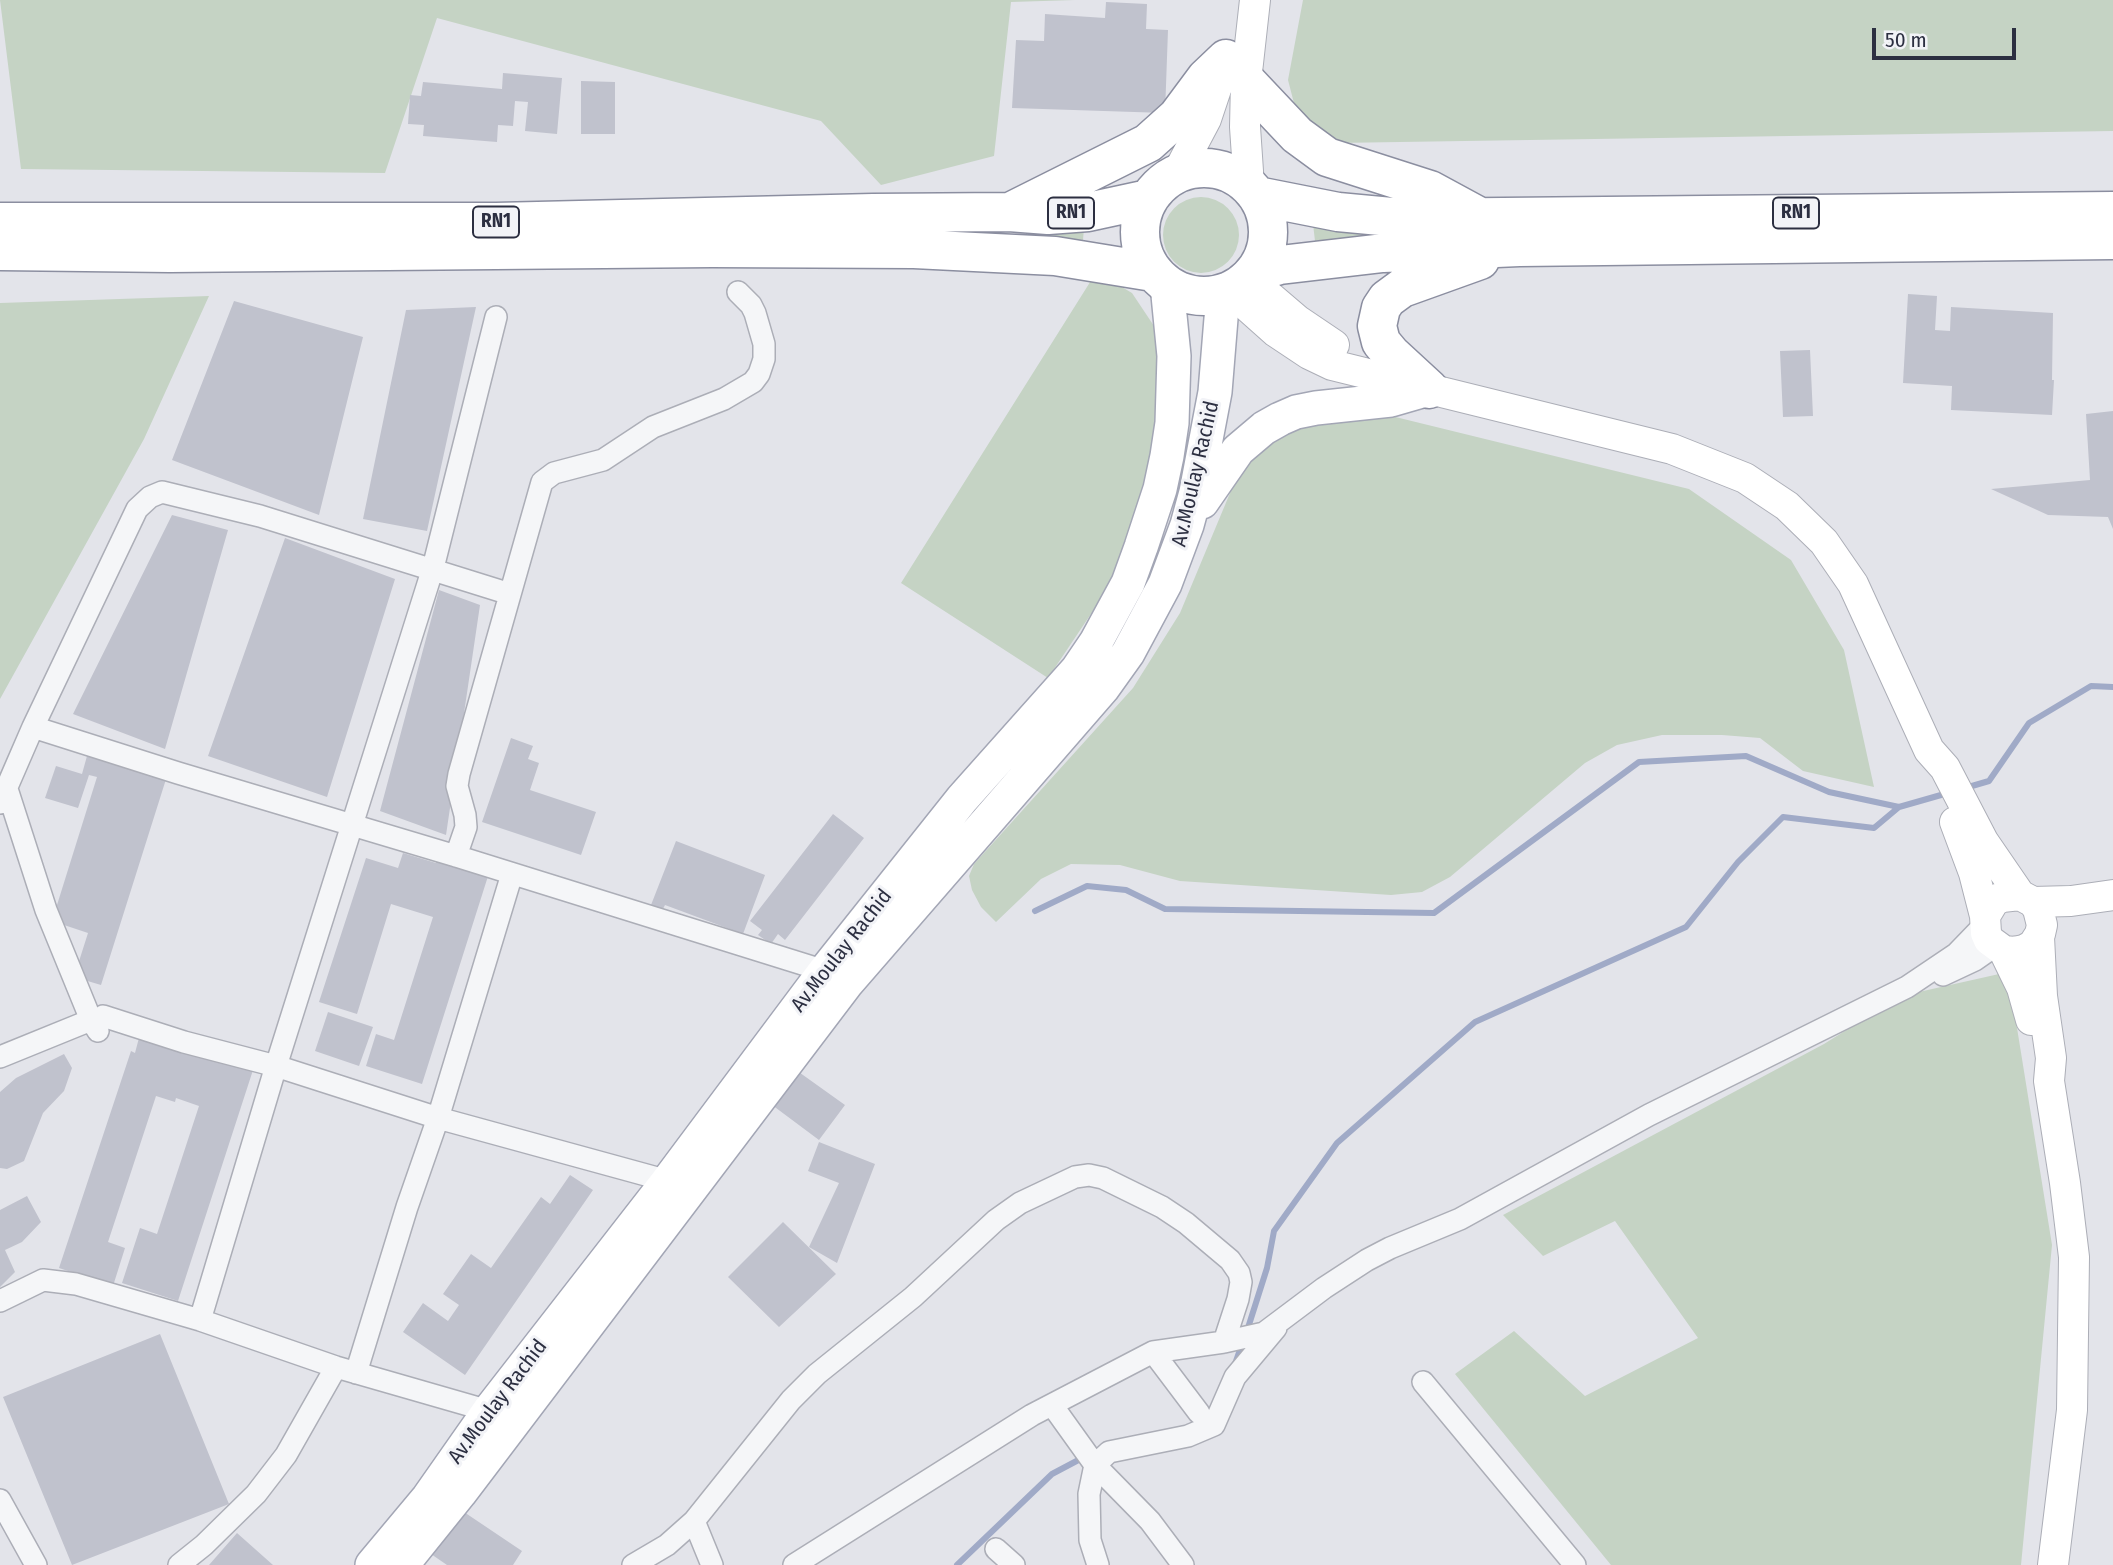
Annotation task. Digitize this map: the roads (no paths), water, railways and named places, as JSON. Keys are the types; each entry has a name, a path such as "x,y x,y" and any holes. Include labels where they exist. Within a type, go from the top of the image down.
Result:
{"highway":[{"path":"1009,212 1148,143 1171,124 1206,78 1236,70 1297,135 1327,158 1423,187 1480,217"},
{"name":"RN1","path":"1177,174 1195,168 1214,169 1233,175 1253,191 1338,212 1402,218 2113,211"},
{"path":"1160,278 1143,255 1141,217 1160,185 1177,174"},
{"path":"1239,284 1263,258 1268,242 1267,218 1253,191"},
{"name":"RN1","path":"0,222 496,222 873,213 1009,212 1048,215 1088,212 1149,200"},
{"name":"RN1","path":"0,251 183,253 698,248 914,249 1055,256 1160,278 1185,294 1204,297 1289,264 1383,253 1519,247 2113,240"},
{"path":"1429,389 1381,342 1377,326 1381,308 1387,299 1402,288 1519,247"}],"main road":[{"name":"Av.Moulay Rachid","path":"402,1565 460,1493 962,799 1077,670 1096,642 1128,583 1151,520 1172,423 1174,356 1160,278"},
{"name":"Av.Moulay Rachid","path":"372,1565 428,1498 489,1411 668,1181 835,977 1103,688 1154,609 1187,525 1212,414 1219,358 1239,284"},
{"path":"1187,525 1238,450 1264,428 1280,419 1306,410 1391,400 1429,389"}],"street":[{"path":"1241,0 1236,70 1253,191"},
{"path":"1177,174 1236,70 1255,0"},
{"path":"1239,284 1258,318 1309,354 1332,365 1672,449 1721,467 1767,491 1807,523 1840,563 1865,607 1929,750 1930,762 1944,781 1963,820 2041,917 2039,935 2042,996 2051,1058 2049,1081 2074,1256 2072,1410 2053,1565"},
{"path":"456,856 466,827 457,786 459,774 544,478 603,460 641,433 724,400 753,382 764,359 764,344 751,305 738,292"},
{"path":"200,1321 276,1066 433,568 496,317"},
{"path":"97,1022 46,910 4,796 33,727 137,509 150,497 162,492 260,516 510,593"},
{"path":"33,727 456,856 835,977"},
{"path":"1963,820 1974,873 1992,934 2022,988 2042,1067 2049,1081"},
{"path":"356,1373 407,1207 438,1118 512,874"},
{"path":"1992,934 1994,901 2002,897 2071,901 2113,895"},
{"path":"1992,934 2024,950 2039,935 2076,919 2113,912"},
{"path":"794,1565 1052,1405 1153,1352 1253,1337 1281,1321 1335,1280 1378,1254 1460,1219 1649,1115 1907,987 1992,934"},
{"path":"0,1057 97,1022 276,1066 438,1118 668,1181"},
{"path":"633,1565 667,1545 694,1521 791,1400 817,1374 913,1297 996,1220 1020,1203 1075,1177 1089,1175 1103,1178 1153,1202 1186,1223 1230,1260 1239,1273 1241,1282 1227,1341"},
{"path":"0,1301 43,1280 96,1289 336,1367 489,1411"},
{"path":"1098,1565 1090,1540 1088,1494 1095,1465 1109,1452 1188,1436 1214,1425 1236,1377 1281,1321"},
{"path":"1153,1352 1199,1413"},
{"path":"179,1565 204,1545 256,1494 286,1455 336,1367"},
{"path":"1423,1381 1575,1565"},
{"path":"1052,1405 1095,1465 1150,1521 1183,1565"},
{"path":"0,1500 36,1565"},
{"path":"694,1521 712,1565"},
{"path":"996,1549 1014,1565"}],"waterway":[{"path":"1965,788 1989,781 2029,723 2091,686 2113,687"},
{"path":"1035,911 1087,886 1126,890 1165,909 1434,913 1639,762 1746,756 1829,792 1899,807 1948,793"},
{"path":"1247,1331 1267,1268 1274,1231 1337,1143 1475,1022 1686,927 1738,862 1783,817 1874,828 1899,807"},
{"path":"1235,1364 1243,1341"},
{"path":"957,1565 1052,1474 1086,1456"}]}
